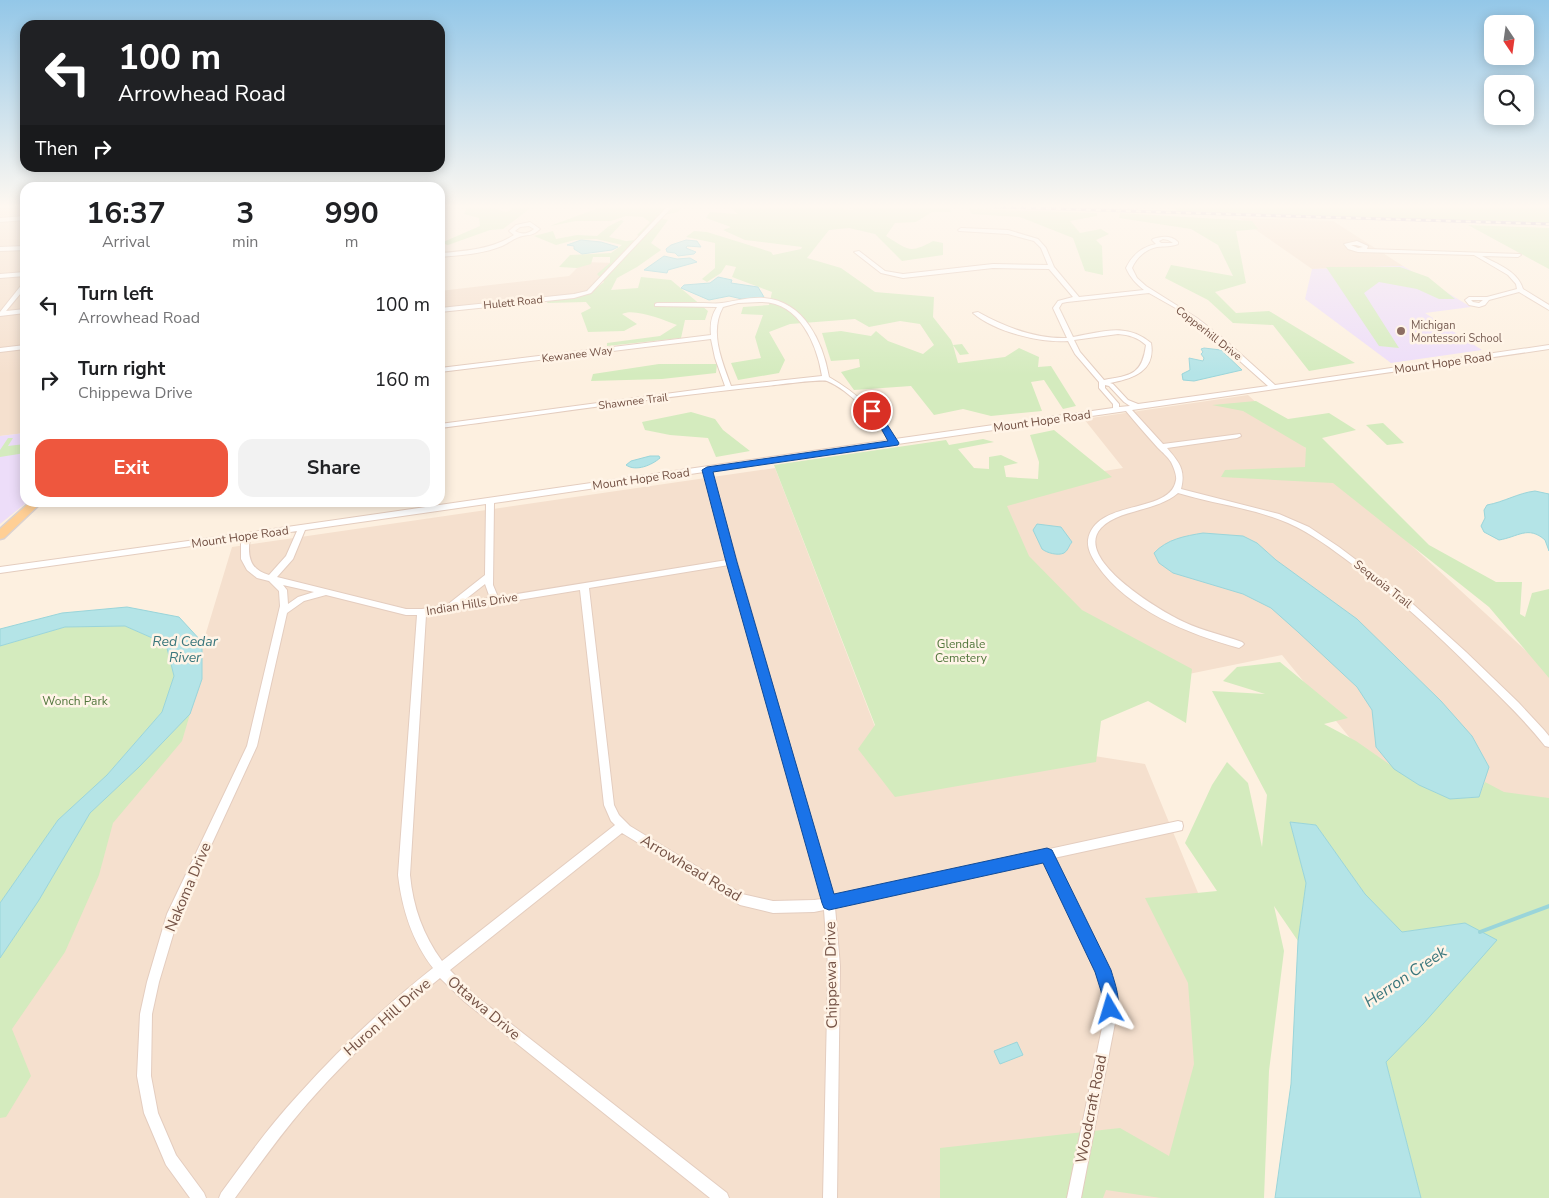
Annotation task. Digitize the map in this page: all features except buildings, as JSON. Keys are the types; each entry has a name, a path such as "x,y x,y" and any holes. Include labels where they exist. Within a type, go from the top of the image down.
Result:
{"main road":[{"path":"0,535 31,507"}],"street":[{"name":"Hulett Road","path":"445,309 574,296 589,292 617,263"},
{"path":"872,263 884,272 904,276 984,266 1051,267"},
{"path":"1049,263 1076,298"},
{"name":"Copperhill Drive","path":"1131,263 1129,268 1138,284 1188,313 1208,328 1274,387"},
{"path":"1489,263 1518,281 1520,290 1549,308"},
{"path":"0,276 20,274"},
{"path":"1,314 20,290"},
{"path":"1487,299 1520,290"},
{"path":"1138,407 1128,402 1113,387 1102,382 1077,353 1056,308 1060,302 1076,298 1150,291"},
{"path":"656,305 708,304 720,306 764,300 783,304 798,317 808,330 825,364 826,378 840,386 872,411 894,443"},
{"path":"720,306 716,310 713,337 729,388"},
{"path":"1,314 20,312"},
{"path":"976,313 993,322 1034,336 1054,340 1129,332 1140,336 1149,344 1140,372 1135,376 1102,382"},
{"name":"Kewanee Way","path":"445,369 713,337"},
{"name":"Mount Hope Road","path":"0,570 707,470 1549,347"},
{"path":"0,350 20,348"},
{"name":"Shawnee Trail","path":"445,425 729,388 826,378"},
{"path":"1102,382 1102,388 1116,404 1116,410"},
{"path":"1127,408 1174,461 1179,471 1180,480 1176,490 1158,503 1114,515 1103,520 1096,528 1092,537 1094,553 1116,582 1150,608 1194,630 1239,644"},
{"path":"1161,447 1237,436"},
{"name":"Chippewa Drive","path":"707,470 829,903 834,966 830,1198"},
{"name":"Sequoia Trail","path":"1176,490 1208,500 1247,507 1281,518 1313,534 1344,554 1395,593 1436,628 1529,719 1549,743"},
{"path":"490,501 489,576 490,589 495,600"},
{"path":"271,578 290,557 302,528"},
{"name":"Indian Hills Drive","path":"246,536 244,553 246,562 256,574 406,612 449,608 732,562"},
{"path":"449,608 489,576"},
{"name":"Nakoma Drive","path":"199,1198 171,1160 151,1113 144,1076 146,1014 153,982 173,914 252,746 284,611 283,590 271,578"},
{"name":"Arrowhead Road","path":"584,586 609,805 612,814 622,826 740,899 762,905 785,908 829,903 1178,826"},
{"path":"284,611 301,599 328,593"},
{"name":"Ottawa Drive","path":"422,612 404,882 407,901 416,926 441,970 469,998 722,1198"},
{"name":"Huron Hill Drive","path":"226,1198 280,1126 325,1074 372,1028 441,970 622,826"},
{"name":"Woodcraft Road","path":"1047,855 1103,970 1110,1000 1110,1018 1074,1198"}],"shaded area":[{"path":"0,263 20,263 20,434 0,436"},
{"path":"582,263 617,263 589,290 579,294 445,308 445,290 569,276"},
{"path":"1303,263 1398,263 1403,266 1312,269"},
{"name":"Michigan Montessori School","path":"1403,266 1471,307 1425,313 1482,350 1391,363 1305,299 1312,269"},
{"path":"1248,395 1549,672 1549,981 1282,655 1179,676 1080,614 1025,562 979,491 1123,468 1084,419"},
{"path":"20,434 21,507 0,524 0,436"},
{"path":"775,468 901,794 1088,755 1145,764 1259,1041 1246,1198 0,1198 0,958 202,679 202,646 232,547"}],"green space":[{"path":"563,263 591,263 577,268 559,267"},
{"path":"610,263 643,263 617,278 611,290 638,288 641,277 671,280 708,311 705,320 685,320 681,338 607,346 607,343 660,336 677,325 634,312 622,314 637,324 624,331 588,332 581,313 591,308 586,302 547,303 548,301 571,298 591,291 604,282 597,274"},
{"path":"715,263 824,263 841,268 875,292 934,297 933,317 951,340 958,363 1005,357 1019,348 1039,357 1038,367 1051,366 1076,406 1063,409 1044,380 1031,382 1042,411 991,416 963,409 934,415 911,386 854,390 841,372 860,367 859,359 831,361 822,333 841,331 871,336 876,331 888,341 923,354 934,345 920,324 900,321 869,327 855,319 790,324 769,332 785,360 779,373 738,380 731,363 761,358 755,337 763,315 741,314 743,307 769,305 772,292 732,277 736,267 726,265 721,273 707,282 702,279 715,268"},
{"path":"1082,263 1103,263 1103,275 1085,271"},
{"path":"1227,263 1242,263 1246,283 1215,292 1236,313 1269,311 1355,363 1309,371 1273,325 1233,323 1208,300 1165,278 1171,265 1233,276"},
{"path":"1538,263 1549,263 1549,269"},
{"path":"1326,267 1400,267 1428,277 1455,299 1439,299 1417,289 1379,282 1364,293 1399,348 1379,346"},
{"path":"962,344 969,354 960,355 953,345"},
{"path":"659,364 717,364 716,373 662,379 591,381 593,374"},
{"path":"1256,401 1288,419 1329,413 1356,430 1322,438 1429,545 1496,582 1522,582 1520,614 1525,617 1532,593 1549,589 1549,678 1489,607 1333,483 1221,477 1225,470 1305,467 1306,448 1243,411 1212,405"},
{"path":"691,412 715,419 723,430 750,451 716,457 708,438 670,435 645,430 642,422"},
{"path":"1383,423 1404,443 1387,445 1366,425"},
{"name":"Glendale Cemetery","path":"1054,430 1112,477 1007,506 1029,556 1082,610 1192,669 1186,723 1148,701 1101,721 1096,762 895,797 858,749 875,725 774,465 946,440 949,445 983,439 994,442 958,449 974,468 989,469 989,457 1001,455 1018,463 1004,466 1006,477 1038,479 1039,462 1030,435"},
{"path":"8,438 13,438 8,446 20,445 20,454 0,457 0,450"},
{"name":"Wonch Park","path":"125,626 166,644 174,676 162,712 107,775 58,820 0,903 0,646 65,627"},
{"path":"1280,662 1348,718 1324,724 1356,741 1419,785 1450,799 1479,797 1485,782 1504,792 1549,798 1549,1198 1421,1198 1386,1062 1424,1023 1465,923 1402,932 1365,894 1316,825 1290,822 1306,883 1298,941 1274,906 1284,951 1269,1071 1264,1198 1161,1198 1106,1190 1103,1198 940,1198 940,1148 1120,1128 1169,1156 1194,1064 1188,983 1145,898 1217,891 1185,843 1212,785 1227,762 1248,783 1262,847 1267,795 1212,691 1265,694 1223,681 1237,667"},
{"path":"190,714 182,741 113,823 99,875 65,952 12,1029 31,1076 6,1117 0,1118 0,958 39,900 90,813 139,767"}],"water":[{"path":"654,263 694,263 668,270 667,273 644,270"},
{"path":"718,277 732,280 731,283 758,287 764,297 742,299 729,296 709,300 681,288 684,285 710,283"},
{"path":"1201,349 1221,350 1242,370 1194,381 1183,380 1182,374 1190,370 1189,358 1203,361"},
{"path":"650,456 659,456 660,458 644,467 634,468 626,465 631,461"},
{"path":"1535,491 1549,494 1549,551 1545,540 1533,533 1523,533 1499,540 1484,532 1481,526 1485,518 1484,510 1487,505"},
{"path":"1037,524 1061,527 1072,542 1065,552 1056,554 1042,549 1033,530"},
{"path":"1203,533 1243,536 1257,543 1276,560 1357,619 1441,701 1472,736 1489,767 1479,797 1450,799 1419,785 1394,769 1376,747 1372,710 1357,687 1271,608 1243,594 1173,573 1159,563 1154,553 1159,548 1170,541"},
{"name":"Red Cedar River","path":"127,607 179,617 202,642 202,679 190,714 139,767 90,813 39,900 0,958 0,903 58,820 107,775 162,712 174,676 166,644 125,626 65,627 0,646 0,629 62,613"},
{"path":"1290,822 1316,825 1365,894 1402,932 1465,923 1497,940 1424,1023 1386,1062 1421,1198 1275,1198 1291,1084 1298,941 1306,883"},
{"path":"1017,1042 1023,1055 1000,1064 994,1051"}],"waterway":[{"name":"Herron Creek","path":"1480,932 1549,906"}],"place":[{"name":"Michigan Montessori School","path":"1401,331"}],"route":[{"path":"872,411 894,443 707,470 829,903 1047,855 1103,970 1109,991 1110,1009"}]}
